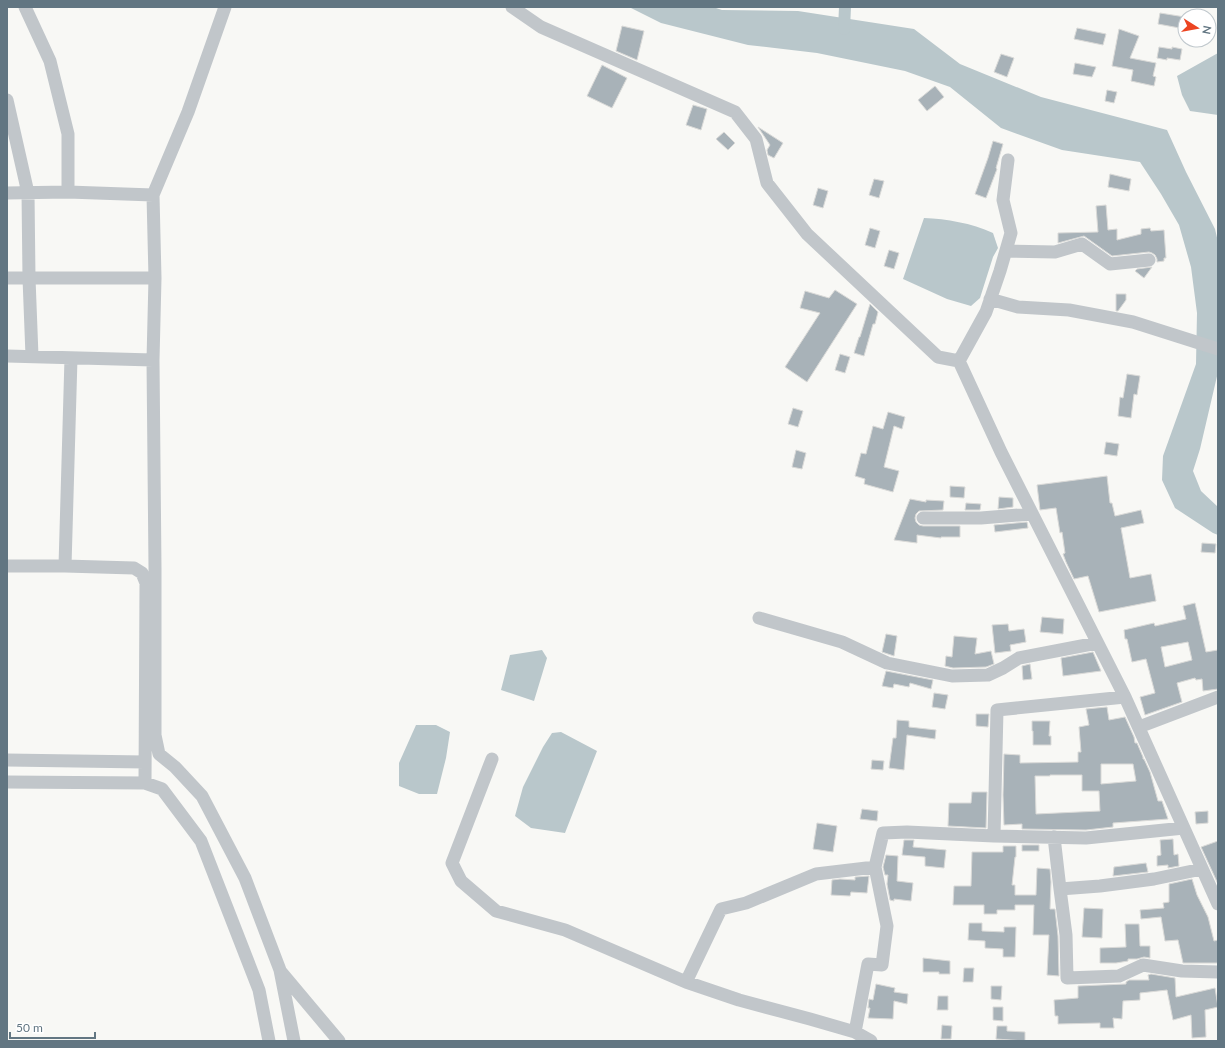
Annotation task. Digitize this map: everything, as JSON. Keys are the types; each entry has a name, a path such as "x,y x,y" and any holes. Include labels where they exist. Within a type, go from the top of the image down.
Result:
{"street":[{"path":"25,7 50,61 68,134 68,192"},
{"path":"225,7 188,112 153,195 155,278 153,360 155,735 159,754 175,767 202,796 245,878 280,970 294,1041"},
{"path":"513,7 541,27 735,112 756,139 767,183 807,234 938,357 959,361"},
{"path":"7,100 28,193 32,356"},
{"path":"959,361 986,312 1011,233 1002,200 1008,160"},
{"path":"7,192 68,192 153,195"},
{"path":"1006,251 1055,252 1082,244 1110,264 1149,260"},
{"path":"7,278 155,278"},
{"path":"990,298 1018,307 1069,310 1133,322 1218,349"},
{"path":"7,356 153,360"},
{"path":"65,566 71,358"},
{"path":"959,361 1001,452 1125,697 1202,869 1215,890 1218,904"},
{"path":"923,518 981,518 1032,514"},
{"path":"7,566 134,568 142,573 146,583 145,783"},
{"path":"759,618 842,642 887,663 952,676 988,674 1003,668 1019,658 1097,643"},
{"path":"994,836 997,710 1125,697"},
{"path":"1139,728 1218,697"},
{"path":"492,759 452,863 461,881 496,911 565,930 686,982 739,1000 855,1032 871,1041"},
{"path":"7,760 145,762"},
{"path":"7,782 145,783 162,789 201,841 259,990 269,1041"},
{"path":"855,1032 868,964 882,965 887,926 875,867 883,833 907,832 1086,838 1184,828"},
{"path":"1054,837 1066,936 1067,978 1119,976 1143,965 1182,971 1218,972"},
{"path":"686,982 721,909 746,903 816,874 875,867"},
{"path":"1060,888 1100,886 1147,880 1202,869"},
{"path":"280,970 339,1041"}],"shaded area":[{"path":"629,7 713,7 722,10 798,11 914,29 960,64 1041,97 1167,130 1186,172 1215,229 1218,242 1218,372 1200,449 1193,471 1201,491 1218,507 1218,535 1175,508 1162,480 1163,456 1196,364 1197,313 1191,267 1179,225 1140,162 1062,150 1001,128 950,87 905,71 817,53 748,45 661,23"},
{"path":"1218,53 1218,115 1190,111 1182,95 1177,76"},
{"path":"924,218 959,222 993,233 998,248 993,257 980,298 971,306 947,299 903,279"},
{"path":"542,650 547,658 534,701 501,690 510,655"},
{"path":"416,725 436,725 450,732 446,758 437,794 419,794 399,786 399,763"},
{"path":"561,732 597,751 565,833 531,828 515,816 523,787 543,747 552,733"}],"building":[{"path":"1160,13 1177,16 1177,28 1158,24"},
{"path":"622,26 644,31 637,60 616,51"},
{"path":"1077,28 1106,34 1103,45 1074,39"},
{"path":"1119,29 1139,36 1130,58 1156,63 1153,76 1156,77 1154,86 1131,81 1133,70 1112,66"},
{"path":"1159,47 1182,49 1180,60 1157,58"},
{"path":"1001,54 1014,58 1007,77 994,72"},
{"path":"1075,63 1096,67 1092,77 1073,74"},
{"path":"602,65 627,78 612,108 587,96"},
{"path":"935,86 944,97 927,111 918,100"},
{"path":"1107,90 1117,92 1114,103 1105,101"},
{"path":"693,105 707,109 701,130 686,125"},
{"path":"758,127 783,143 774,158 768,155 767,150 770,145"},
{"path":"724,132 735,143 728,150 716,139"},
{"path":"993,141 1003,144 996,168 997,169 986,198 975,194"},
{"path":"1110,174 1131,179 1129,191 1108,187"},
{"path":"874,179 884,181 879,198 869,195"},
{"path":"818,188 828,191 823,208 813,205"},
{"path":"1106,205 1108,230 1117,229 1117,240 1141,234 1141,229 1150,228 1151,231 1164,230 1166,258 1164,258 1164,261 1157,262 1155,255 1149,252 1112,256 1084,236 1058,243 1058,233 1098,232 1096,206"},
{"path":"870,228 880,231 875,248 865,245"},
{"path":"889,250 899,253 894,269 884,266"},
{"path":"1152,267 1144,278 1135,271 1137,269"},
{"path":"835,290 857,304 807,382 785,367 820,313 800,308 805,291 829,298"},
{"path":"1116,294 1126,294 1126,300 1118,311 1116,311"},
{"path":"870,304 878,312 864,356 854,353"},
{"path":"840,354 850,357 845,373 835,370"},
{"path":"1127,374 1140,376 1137,395 1134,394 1131,418 1118,416 1120,397 1123,398"},
{"path":"793,408 803,411 798,427 788,424"},
{"path":"888,412 905,417 902,429 894,426 884,467 899,471 893,492 864,484 865,479 855,476 861,453 866,454 873,426 883,429"},
{"path":"1106,442 1119,444 1117,456 1104,454"},
{"path":"796,450 806,453 802,469 792,467"},
{"path":"1107,476 1110,503 1112,503 1115,516 1141,510 1144,523 1121,528 1130,578 1151,574 1156,601 1099,612 1088,576 1074,579 1066,562 1063,554 1065,553 1062,532 1060,533 1056,508 1040,510 1037,485"},
{"path":"950,486 965,487 964,498 950,497"},
{"path":"999,497 1013,498 1013,507 998,509"},
{"path":"910,499 926,502 926,500 944,501 943,510 919,511 916,514 916,522 923,526 960,526 960,537 941,538 917,535 917,543 894,540"},
{"path":"966,503 981,504 980,510 965,510"},
{"path":"1027,522 1028,528 995,532 994,525"},
{"path":"1202,543 1216,544 1215,553 1201,552"},
{"path":"1195,603 1206,652 1218,650 1218,689 1203,691 1202,679 1196,680 1195,678 1177,683 1182,702 1145,715 1140,697 1155,693 1146,659 1132,662 1127,639 1125,639 1124,630 1154,623 1155,626 1186,619 1183,606","holes":["1188,642 1192,660 1165,667 1161,647"]},
{"path":"1042,617 1064,619 1063,634 1040,632"},
{"path":"1008,624 1009,631 1024,629 1026,642 1010,645 1011,651 995,653 992,625"},
{"path":"886,634 897,636 894,656 882,652"},
{"path":"954,636 977,638 975,654 991,651 994,664 986,667 953,668 945,666 946,656 952,657"},
{"path":"1093,652 1101,671 1063,676 1061,658"},
{"path":"1030,664 1032,679 1023,680 1022,666"},
{"path":"886,671 933,680 931,689 910,683 909,687 894,684 893,688 882,686"},
{"path":"934,693 948,695 945,709 932,707"},
{"path":"1107,707 1109,720 1125,717 1134,737 1135,743 1137,743 1150,772 1158,801 1162,801 1168,819 1113,823 1113,827 1086,830 1022,829 1022,824 1004,825 1004,754 1020,755 1020,763 1078,762 1078,752 1081,752 1079,727 1089,725 1086,709","holes":["1101,764 1133,764 1136,781 1101,784","1082,775 1082,791 1099,791 1100,811 1036,814 1035,776"]},
{"path":"976,714 989,714 988,727 976,726"},
{"path":"897,720 909,721 909,727 936,730 935,739 907,735 904,770 889,768 893,738 896,738"},
{"path":"1032,721 1050,721 1049,736 1051,736 1051,745 1033,745"},
{"path":"872,760 884,761 883,770 871,769"},
{"path":"972,792 987,792 986,828 948,826 949,803 971,803"},
{"path":"862,809 878,811 877,821 860,819"},
{"path":"1208,811 1208,823 1196,824 1195,812"},
{"path":"817,823 837,826 833,852 813,849"},
{"path":"1173,839 1174,855 1178,854 1179,866 1168,868 1168,865 1157,866 1157,856 1161,855 1160,840"},
{"path":"904,840 914,840 913,847 946,850 944,868 925,866 925,857 902,855"},
{"path":"1218,841 1218,884 1201,847"},
{"path":"1022,845 1039,845 1039,851 1022,851"},
{"path":"1003,846 1016,846 1012,885 1015,885 1015,895 1036,895 1037,868 1050,869 1050,909 1055,909 1058,936 1059,976 1047,975 1049,935 1033,935 1034,905 1015,905 1015,910 997,910 997,914 984,914 984,905 953,905 954,886 971,886 972,852 1003,852"},
{"path":"886,855 898,856 897,881 913,883 911,901 890,900 887,884 888,875 885,875 883,867"},
{"path":"1146,863 1148,872 1113,876 1114,867"},
{"path":"869,876 867,893 851,892 850,896 831,895 832,880 855,880 855,877"},
{"path":"1192,879 1197,895 1208,917 1214,941 1218,940 1218,963 1183,963 1178,940 1165,941 1161,917 1141,919 1140,910 1164,908 1163,903 1169,902 1169,884"},
{"path":"1084,908 1103,909 1102,938 1082,937"},
{"path":"969,923 982,923 982,931 1004,932 1004,927 1016,927 1015,957 1003,957 1003,949 985,948 985,941 968,940"},
{"path":"1125,924 1139,924 1140,946 1150,946 1150,958 1144,957 1128,959 1128,961 1116,963 1100,963 1100,948 1126,947"},
{"path":"923,958 950,961 950,974 923,972"},
{"path":"964,968 974,968 973,982 963,982"},
{"path":"1151,974 1175,978 1176,997 1215,988 1218,1007 1205,1010 1206,1037 1192,1038 1191,1015 1173,1020 1167,990 1140,993 1140,1000 1123,1001 1122,1019 1113,1018 1114,1028 1100,1028 1100,1023 1058,1024 1058,1016 1055,1016 1054,1000 1078,998 1078,986 1126,984 1129,980 1149,980 1148,975"},
{"path":"876,984 895,988 894,992 908,994 907,1004 894,1001 893,1019 868,1018 870,1008 868,1008 869,999 873,1000"},
{"path":"991,986 1002,986 1001,1000 991,999"},
{"path":"938,996 948,996 948,1010 937,1010"},
{"path":"993,1007 1003,1007 1003,1021 993,1020"},
{"path":"942,1025 952,1026 951,1039 941,1039"},
{"path":"997,1026 1007,1026 1007,1031 1025,1032 1025,1041 996,1039"}],"waterway":[{"path":"844,29 845,7"}]}
